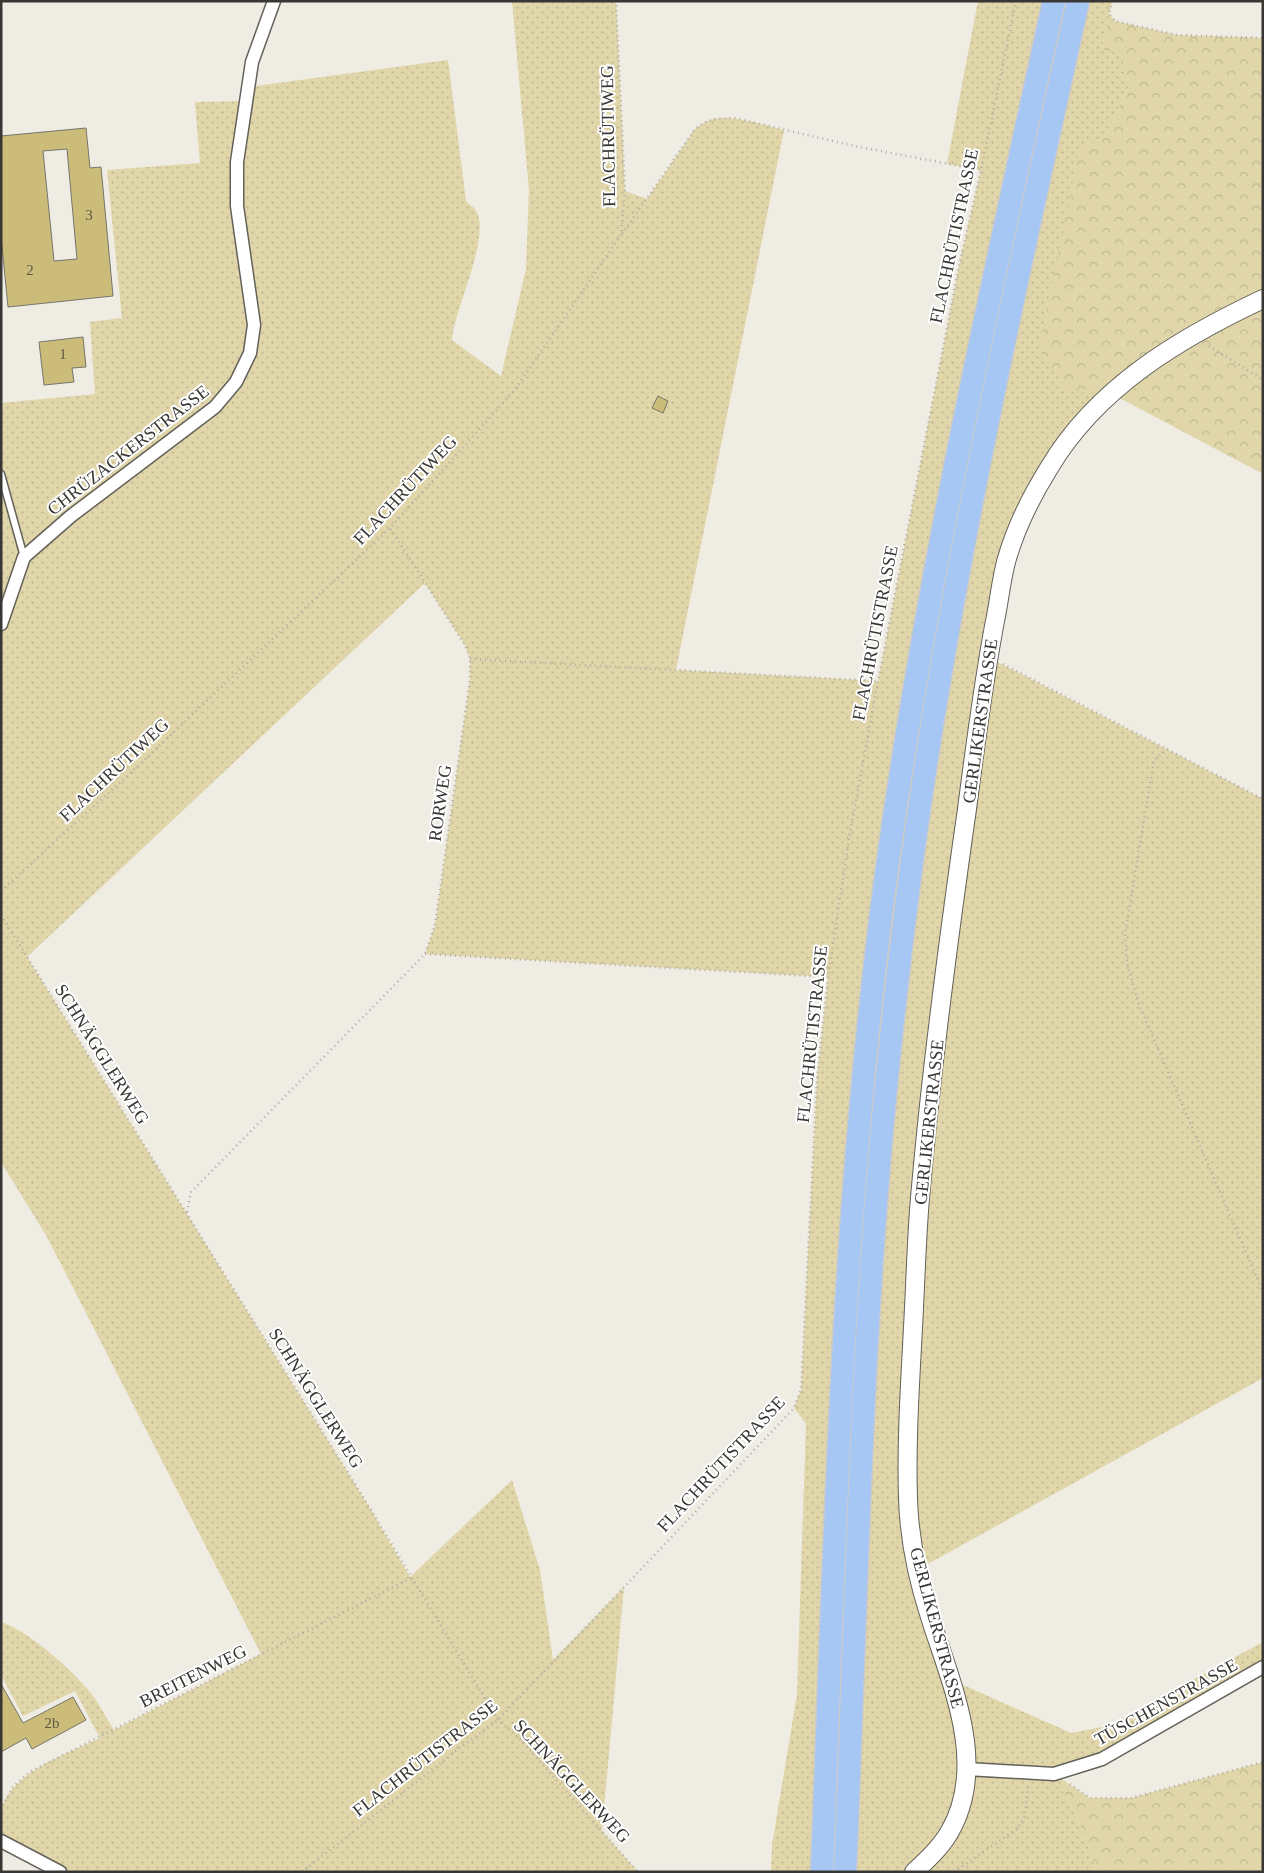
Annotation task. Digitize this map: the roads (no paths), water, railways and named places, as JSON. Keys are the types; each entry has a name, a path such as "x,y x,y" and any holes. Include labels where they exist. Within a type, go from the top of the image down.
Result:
{"highway":[{"path":"822,1872 847,1287 859,1118 883,899 916,674 949,499 983,326 1054,1"},
{"path":"845,1872 870,1288 882,1129 902,943 922,789 957,582 1010,314 1078,1"}],"street":[{"name":"CHRÜZACKERSTRASSE","path":"1,624 24,557 71,516 215,407 236,382 250,353 254,325 237,206 237,162 252,62 274,1"},
{"name":"GERLIKERSTRASSE","path":"914,1872 927,1860 951,1829 961,1803 967,1769 965,1744 956,1694 929,1615 917,1570 908,1502 908,1422 922,1179 950,926 988,657 1006,562 1024,512 1050,466 1078,426 1115,388 1193,335 1263,299"},
{"name":"TÜSCHENSTRASSE","path":"967,1769 1054,1774 1102,1759 1263,1668"},
{"path":"1,1841 60,1872"}],"lane":[{"path":"1,474 24,557"}]}
